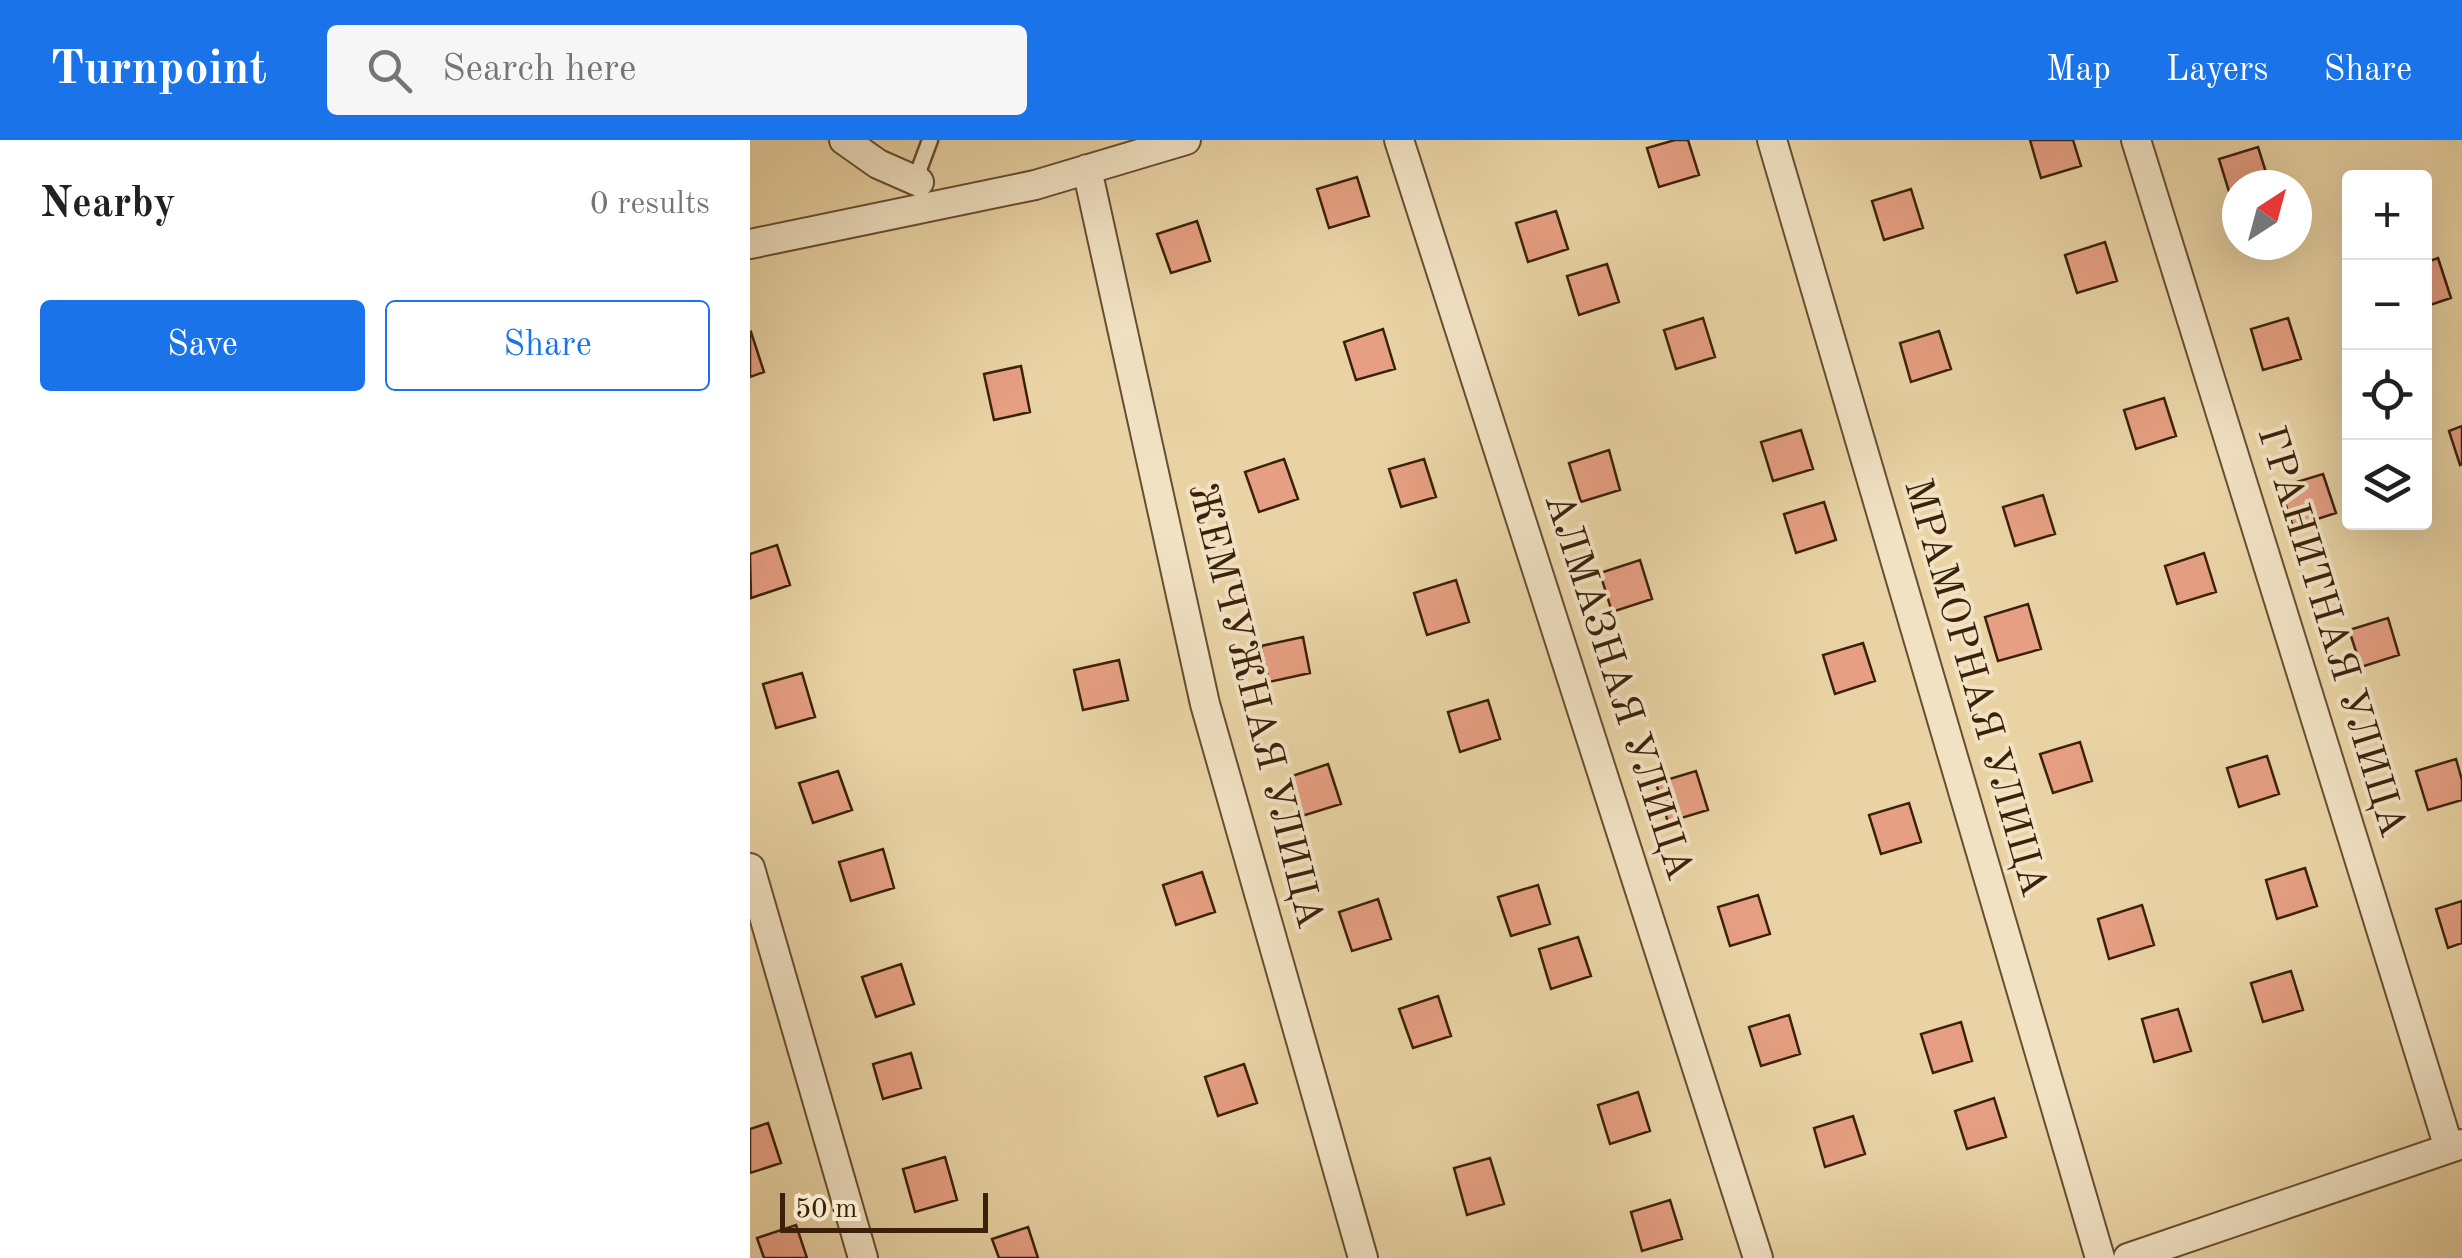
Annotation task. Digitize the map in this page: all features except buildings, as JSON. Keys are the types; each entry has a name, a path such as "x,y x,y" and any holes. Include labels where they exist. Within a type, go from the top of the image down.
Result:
{"street":[{"path":"844,140 876,152 922,195"},
{"path":"750,244 922,195 1035,185 1186,140"},
{"name":"АЛМАЗНАЯ УЛИЦА","path":"1399,140 1758,1258"},
{"name":"МРАМОРНАЯ УЛИЦА","path":"1772,140 2100,1258"},
{"name":"ГРАНИТНАЯ УЛИЦА","path":"2136,140 2455,1146"},
{"name":"ЖЕМЧУЖНАЯ УЛИЦА","path":"1087,170 1204,704 1363,1258"},
{"path":"750,868 864,1258"},
{"path":"2128,1258 2455,1146"}],"lane":[{"path":"922,195 920,167 930,140"}]}
